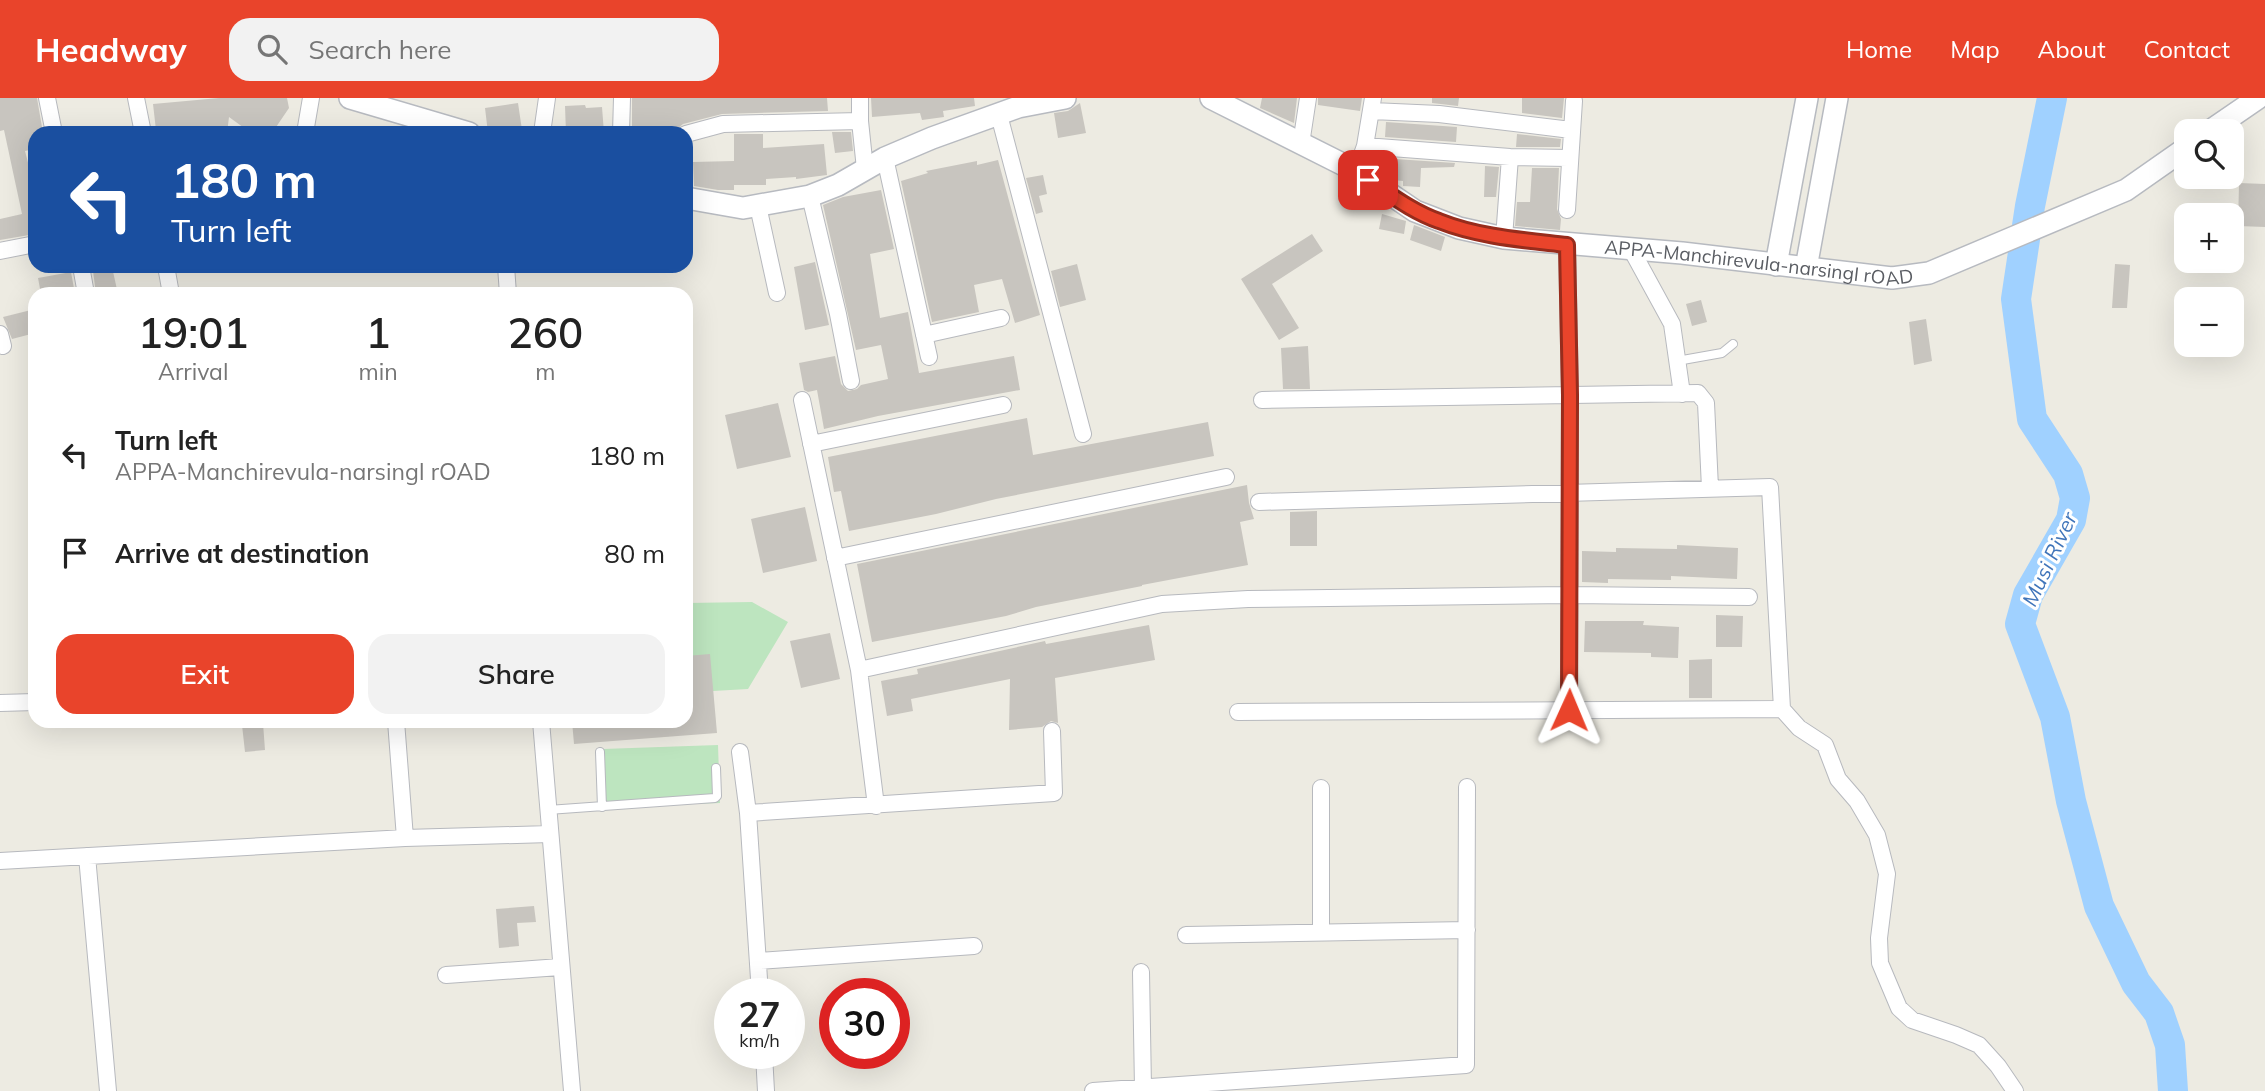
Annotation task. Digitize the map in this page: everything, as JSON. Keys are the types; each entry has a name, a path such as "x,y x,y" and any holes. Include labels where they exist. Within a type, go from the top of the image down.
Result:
{"street":[{"path":"47,98 53,126"},
{"path":"138,98 141,126"},
{"path":"306,126 311,98"},
{"path":"350,98 399,105 452,126"},
{"path":"543,126 547,98"},
{"path":"621,126 622,98"},
{"path":"860,98 865,169"},
{"path":"693,199 743,208 810,196 838,185 885,158 1012,107 1065,98"},
{"name":"APPA-Manchirevula-narsingI rOAD","path":"1211,98 1356,171 1415,211 1459,228 1504,238 1682,253 1892,278 1928,274 2126,190 2174,156"},
{"path":"1301,144 1308,98"},
{"path":"1776,265 1807,98"},
{"path":"1806,268 1838,98"},
{"path":"2227,119 2258,98"},
{"path":"1567,211 1574,101"},
{"path":"1356,171 1365,146 1373,105 1571,130"},
{"path":"1012,107 1083,434"},
{"path":"693,132 723,124 860,121"},
{"path":"1365,146 1510,157 1569,158"},
{"path":"1504,238 1510,157"},
{"path":"885,158 929,357"},
{"path":"810,196 838,314 850,381"},
{"path":"758,206 777,293"},
{"path":"0,251 28,245"},
{"path":"1567,245 1571,595 1569,710"},
{"path":"1631,249 1672,324 1682,394"},
{"path":"924,335 1001,318"},
{"path":"1262,400 1698,393 1706,403 1710,488"},
{"path":"802,400 859,670 876,806"},
{"path":"811,444 1003,405"},
{"path":"835,558 1226,477"},
{"path":"1259,502 1770,487 1782,709 1800,728 1825,745 1838,779 1857,801 1877,835 1887,874 1879,938 1880,962 1899,1009 1912,1020 1979,1045 2015,1091"},
{"path":"859,670 1162,604 1248,599 1571,595 1749,597"},
{"path":"0,703 28,702"},
{"path":"1238,712 1782,709"},
{"path":"397,728 405,838"},
{"path":"542,728 572,1091"},
{"path":"748,813 1054,793 1052,731"},
{"path":"740,752 748,813 759,978"},
{"path":"1093,1091 1143,1087 1311,1083 1466,1065 1467,787"},
{"path":"1321,788 1321,932"},
{"path":"0,861 405,838 550,834"},
{"path":"87,856 108,1091"},
{"path":"1186,935 1466,930"},
{"path":"758,961 974,946"},
{"path":"446,975 560,967"},
{"path":"1141,972 1143,1087"},
{"path":"765,1069 766,1091"}],"lane":[{"path":"1677,361 1722,353 1733,344"},
{"path":"600,752 602,807"},
{"path":"548,810 715,799 716,768"}],"green space":[{"path":"752,602 788,622 748,689 713,691 693,665 693,603"},
{"path":"718,745 720,803 605,807 603,749"}],"building":[{"path":"0,98 37,98 42,126 28,126 28,150 25,151 28,163 28,235 0,240 0,219 22,214 4,130 0,131"},
{"path":"219,98 287,98 289,108 277,126 241,126 229,117 228,126 156,126 153,104"},
{"path":"632,98 827,98 828,111 722,114 681,126 632,126"},
{"path":"871,98 974,98 975,106 943,111 944,117 922,120 920,113 872,117"},
{"path":"1262,98 1297,98 1294,123 1260,108"},
{"path":"1318,98 1362,98 1360,111 1318,105"},
{"path":"1432,98 1459,98 1458,106 1432,103"},
{"path":"1522,98 1564,98 1562,118 1522,113"},
{"path":"518,103 521,126 487,126 485,108"},
{"path":"1080,103 1086,133 1058,138 1054,113 1068,111"},
{"path":"565,106 602,107 603,126 566,126"},
{"path":"1386,122 1457,127 1456,142 1385,137"},
{"path":"832,132 851,132 853,151 835,153"},
{"path":"734,134 763,134 763,148 824,144 827,175 766,179 766,185 734,185 734,190 694,186 693,162 734,161"},
{"path":"1517,134 1561,139 1560,147 1516,147"},
{"path":"1380,158 1455,163 1454,167 1421,168 1420,187 1403,186 1403,181 1393,180 1393,172 1379,171"},
{"path":"998,160 1040,315 1015,323 1002,279 974,285 979,312 932,322 901,181 928,173 926,171 977,161 977,165"},
{"path":"1485,166 1499,167 1496,197 1484,197"},
{"path":"1532,168 1559,168 1557,209 1561,219 1560,230 1515,226 1517,202 1530,202"},
{"path":"1043,175 1047,194 1039,196 1043,212 1036,214 1026,178"},
{"path":"2244,183 2265,184 2265,227 2244,226 2244,203 2239,203 2239,189 2244,189"},
{"path":"881,190 894,249 870,254 880,318 908,312 919,373 1014,356 1020,390 878,416 824,429 817,390 804,390 799,363 835,356 841,384 848,391 888,379 881,345 856,350 823,205 843,197"},
{"path":"1382,214 1406,221 1404,234 1379,229"},
{"path":"1414,225 1445,237 1441,251 1410,240"},
{"path":"1312,234 1323,251 1272,284 1299,328 1279,340 1241,279"},
{"path":"815,262 829,325 805,330 794,267"},
{"path":"1077,264 1086,300 1060,307 1051,271"},
{"path":"2115,264 2130,265 2127,308 2112,308"},
{"path":"71,273 74,287 40,287 38,278"},
{"path":"93,273 113,273 116,287 95,287"},
{"path":"1701,300 1707,322 1692,326 1686,304"},
{"path":"28,311 28,335 12,339 3,317"},
{"path":"1926,319 1932,361 1914,365 1909,322"},
{"path":"1308,346 1310,389 1283,389 1281,348"},
{"path":"778,403 791,457 737,469 725,415"},
{"path":"1027,418 1033,455 1208,422 1214,456 849,531 841,491 834,492 828,457"},
{"path":"1247,485 1254,519 1240,522 1248,565 872,642 857,564"},
{"path":"805,507 817,561 763,573 751,519"},
{"path":"1317,511 1317,546 1290,546 1290,512"},
{"path":"1677,545 1738,548 1737,579 1671,576 1671,580 1608,579 1608,583 1582,582 1582,551 1616,552 1616,548 1677,549"},
{"path":"1716,615 1743,616 1742,647 1716,647"},
{"path":"1585,621 1644,621 1643,625 1679,627 1678,658 1651,657 1651,653 1584,652"},
{"path":"1149,625 1155,660 1055,678 1058,723 1051,721 1042,727 1009,730 1010,679 911,699 913,711 887,716 881,681 918,674 917,669 1045,641 1046,644"},
{"path":"830,633 840,679 801,688 790,641"},
{"path":"710,654 717,733 574,744 573,728 693,728 693,655"},
{"path":"1712,659 1712,698 1689,698 1689,660"},
{"path":"242,728 263,728 265,750 245,752"},
{"path":"534,906 536,922 517,923 519,946 499,948 496,909"}],"waterway":[{"name":"Musi River","path":"2052,98 2030,206 2016,299 2032,419 2068,474 2075,498 2071,520 2028,595 2020,624 2055,717 2071,801 2099,906 2136,983 2159,1013 2170,1045 2173,1091"}],"route":[{"path":"1368,180 1415,211 1439,222 1504,238 1567,245 1571,595 1569,710"}]}
